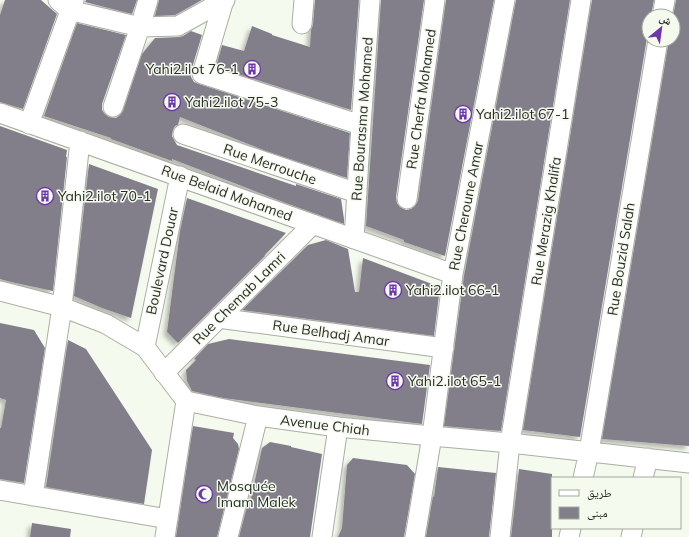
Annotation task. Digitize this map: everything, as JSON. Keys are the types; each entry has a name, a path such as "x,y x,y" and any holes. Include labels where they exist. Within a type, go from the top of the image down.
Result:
{"street":[{"path":"113,107 148,0"},
{"path":"29,124 67,3 140,27 178,26 224,0"},
{"path":"224,0 202,74 361,125"},
{"path":"302,24 304,0"},
{"name":"Rue Bourasma Mohamed","path":"354,239 370,0"},
{"name":"Rue Cherfa Mohamed","path":"407,199 436,0"},
{"name":"Rue Cheroune Amar","path":"415,537 432,436 453,274 505,0"},
{"name":"Rue Merazig Khalifa","path":"500,537 510,443 581,0"},
{"name":"Rue Bouzid Salah","path":"583,477 589,452 657,48"},
{"name":"Rue Belaid Mohamed","path":"0,113 453,274"},
{"name":"Rue Merrouche","path":"183,134 357,193"},
{"path":"33,496 62,307 80,142"},
{"name":"Boulevard Douar","path":"145,346 180,176"},
{"name":"Rue Chemab Lamri","path":"164,373 313,224"},
{"path":"0,291 62,307 106,324 145,346 186,401 167,528 33,496 0,490"},
{"name":"Rue Belhadj Amar","path":"218,318 444,348"},
{"name":"Avenue Chiah","path":"186,401 258,416 338,427 510,443 689,463"},
{"path":"228,537 258,416"},
{"path":"322,537 338,427"},
{"path":"643,477 648,458"}],"building":[{"path":"5,0 41,0 57,14 23,109 0,102 0,15"},
{"path":"86,0 137,0 132,14 85,2"},
{"path":"159,0 202,0 175,15 155,16"},
{"name":"Yahi2.ilot 76-1","path":"315,0 359,0 351,110 216,67 222,45 244,51 252,26 272,35 310,47"},
{"path":"381,0 424,0 396,197 397,203 400,207 406,210 415,206 418,201 446,0 494,0 445,256 404,242 404,240 366,226"},
{"path":"516,0 570,0 501,431 444,426 464,276"},
{"path":"592,0 654,0 652,8 641,8 641,48 645,48 580,437 523,430"},
{"path":"676,0 689,0 689,446 602,439 668,48 681,48 681,8 675,8"},
{"path":"77,23 126,35 102,104 102,110 109,117 116,118 123,111 142,54 155,38 179,37 191,31 202,35 191,71 191,77 194,82 350,133 347,178 266,151 180,117 178,125 175,126 173,130 172,136 177,145 296,186 296,184 341,199 344,224 172,159 172,161 111,138 44,116"},
{"name":"Yahi2.ilot 70-1","path":"0,126 67,150 53,291 0,279"},
{"path":"89,164 158,189 131,318 74,296"},
{"path":"187,198 286,233 178,343 167,332 180,231"},
{"name":"Yahi2.ilot 66-1","path":"326,240 348,249 355,292 359,292 363,258 440,287 434,336 242,310 308,245"},
{"path":"0,323 34,330 45,348 24,483 0,479 0,428 6,400 0,398"},
{"path":"229,339 430,365 422,424 223,398 192,391 187,381 186,370 208,344"},
{"path":"68,340 86,349 152,450 144,504 46,487"},
{"name":"Mosquée Imam Malek","path":"193,426 234,433 233,438 238,444 239,449 217,537 176,537"},
{"path":"270,442 322,454 310,537 239,537 249,499 250,503 262,448"},
{"path":"353,458 407,465 415,474 404,537 338,537 342,528 347,465"},
{"path":"438,467 496,473 489,537 426,537"},
{"path":"519,469 552,474 552,537 511,537"},
{"path":"32,523 71,529 70,537 30,537"}],"place":[{"name":"Yahi2.ilot 76-1","path":"252,69"},
{"name":"Yahi2.ilot 75-3","path":"172,102"},
{"name":"Yahi2.ilot 67-1","path":"463,114"},
{"name":"Yahi2.ilot 70-1","path":"45,196"},
{"name":"Yahi2.ilot 66-1","path":"393,290"},
{"name":"Yahi2.ilot 65-1","path":"395,381"},
{"name":"Mosquée Imam Malek","path":"204,494"}]}
